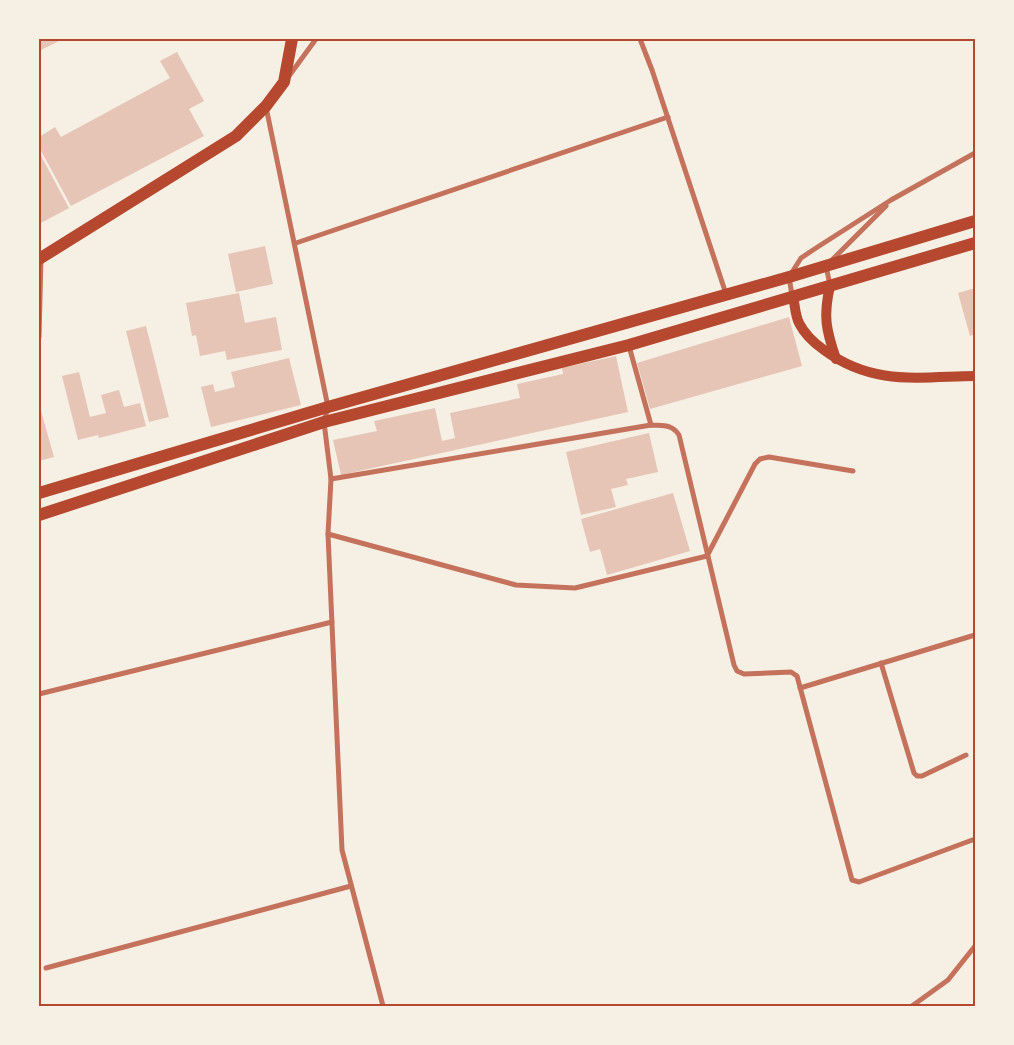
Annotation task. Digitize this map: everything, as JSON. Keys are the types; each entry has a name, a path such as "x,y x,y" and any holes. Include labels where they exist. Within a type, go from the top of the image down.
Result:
{"main road":[{"path":"40,259 236,136 266,106 284,82 292,39"},
{"path":"39,493 328,407 789,277 975,221"},
{"path":"39,515 324,422 629,345 975,243"},
{"path":"830,286 825,311 830,340 836,359"},
{"path":"793,296 798,322 810,340 836,359 862,371 888,378 975,376"}],"street":[{"path":"284,82 316,39"},
{"path":"640,39 668,117 726,294"},
{"path":"266,106 296,243 328,407 324,422 331,479 328,534 342,850 383,1006"},
{"path":"296,243 668,117"},
{"path":"793,296 789,277 801,258 891,200 975,153"},
{"path":"830,286 826,266 891,200"},
{"path":"39,337 40,259"},
{"path":"629,345 651,425"},
{"path":"331,479 651,425 675,428 679,434 707,556 737,671 744,674 791,672 797,676 852,880 859,882 975,839"},
{"path":"328,534 516,585 575,588 707,556 755,464 760,459 769,457 853,471"},
{"path":"39,694 332,622"},
{"path":"800,688 975,635"},
{"path":"881,663 914,773 922,776 966,755"},
{"path":"46,968 351,886"},
{"path":"912,1006 948,980 975,946"}],"building":[{"path":"39,39 63,39 39,51"},
{"path":"177,52 204,101 189,109 204,136 71,206 39,147 39,137 55,127 61,137 170,78 160,61"},
{"path":"39,152 69,208 39,224"},
{"path":"265,246 273,284 236,292 228,254"},
{"path":"975,288 975,334 970,336 958,293"},
{"path":"239,293 245,323 276,317 282,350 227,360 225,351 200,356 196,335 192,336 186,303"},
{"path":"789,317 802,366 650,409 637,363"},
{"path":"146,326 169,417 149,422 126,331"},
{"path":"616,356 628,412 341,475 333,440 377,431 374,421 435,408 442,441 455,438 450,413 520,398 517,384 563,374 562,368"},
{"path":"289,358 301,405 211,427 201,387 213,384 215,392 235,387 231,372"},
{"path":"79,372 90,417 106,413 101,395 119,390 124,407 140,403 146,426 99,438 98,435 78,440 62,376"},
{"path":"41,411 54,457 39,461 39,412"},
{"path":"649,433 658,472 626,479 628,485 611,489 616,507 581,515 566,452"},
{"path":"673,493 690,551 607,575 600,549 590,552 581,519"}]}
